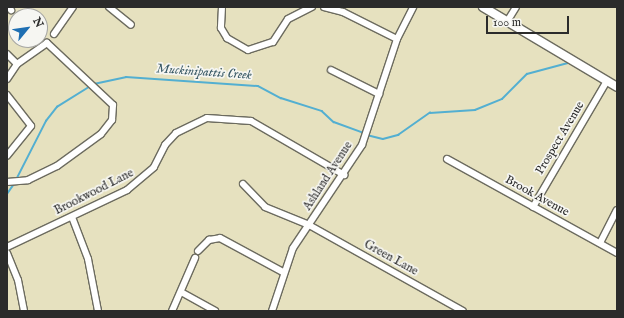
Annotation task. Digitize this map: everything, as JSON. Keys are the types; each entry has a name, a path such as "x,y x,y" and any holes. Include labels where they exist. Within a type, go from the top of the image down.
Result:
{"street":[{"path":"54,34 73,7"},
{"path":"110,7 131,25"},
{"path":"222,7 222,28 227,38 248,50 273,42 288,19 312,7"},
{"path":"324,7 343,12 397,38"},
{"name":"Ashland Avenue","path":"272,311 283,272 308,225 344,175 366,133 397,38 413,7"},
{"path":"483,7 508,20 617,87"},
{"path":"508,20 516,7"},
{"path":"7,79 17,64 47,43 94,84 113,104 112,120 101,134 57,166 20,182 9,182"},
{"path":"7,54 17,64"},
{"path":"331,70 379,94"},
{"name":"Prospect Avenue","path":"532,207 607,81"},
{"path":"7,95 32,126 7,156"},
{"name":"Brookwood Lane","path":"7,247 72,217 143,179 176,133 207,118 250,121 344,175"},
{"name":"Brook Avenue","path":"447,159 617,253"},
{"name":"Green Lane","path":"242,184 265,207 308,225 463,311"},
{"path":"600,243 617,210"},
{"path":"72,217 88,259 98,311"},
{"path":"198,251 208,240 220,238 283,272"},
{"path":"7,253 18,280 24,311"},
{"path":"172,311 195,258"},
{"path":"181,292 216,311"}],"waterway":[{"name":"Muckinipattis Creek","path":"367,135 383,139 398,135 430,113 475,110 502,99 527,74 568,63"},
{"name":"Muckinipattis Creek","path":"94,84 126,77 258,86 281,98 322,111 334,122 364,133"},
{"name":"Muckinipattis Creek","path":"17,178 46,121 57,107 91,86"},
{"name":"Muckinipattis Creek","path":"7,194 14,184"}]}
